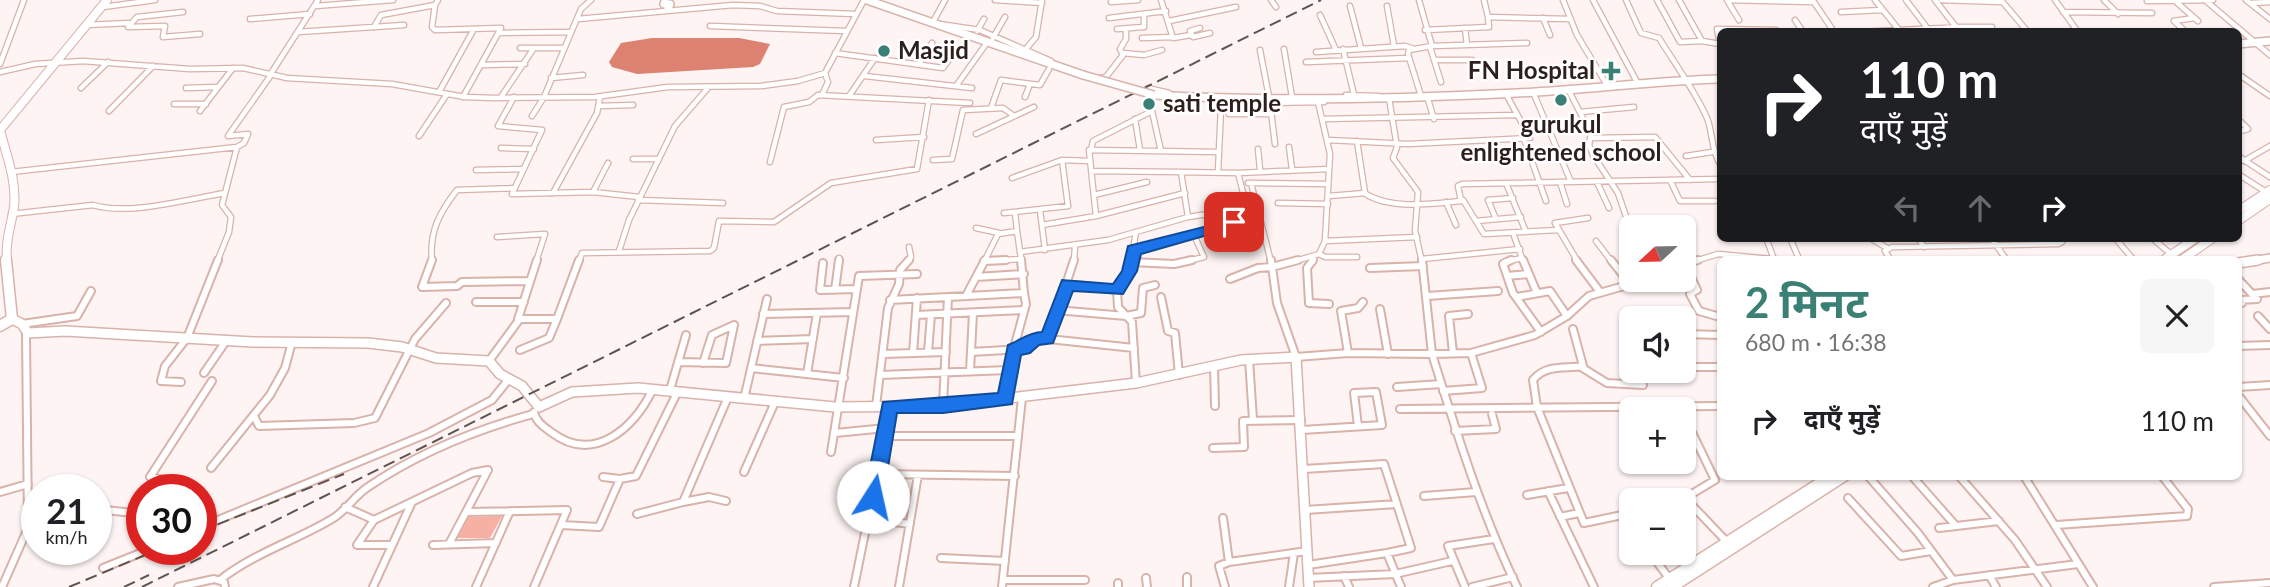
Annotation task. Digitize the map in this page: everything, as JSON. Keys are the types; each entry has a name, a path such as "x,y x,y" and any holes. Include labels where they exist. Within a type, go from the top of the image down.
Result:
{"main road":[{"path":"0,326 12,320 3,258 15,184 1,141 1,125 104,4"},
{"path":"2242,209 2269,194"},
{"path":"2242,218 2269,194"},
{"path":"2170,256 2188,242"},
{"path":"2188,256 2207,242"},
{"path":"1671,583 1826,480"},
{"path":"1657,587 1671,583 1838,480"}],"street":[{"path":"0,64 23,0"},
{"path":"104,4 155,0"},
{"path":"11,173 237,147 244,143 248,134 228,136 271,75 318,0"},
{"path":"315,6 393,0"},
{"path":"532,116 544,97 570,32 583,7 591,0"},
{"path":"822,95 828,82 825,73 865,0 1083,75 1151,92 1251,101 1386,98"},
{"path":"936,23 946,0"},
{"path":"995,0 1042,2 1037,37 1025,50"},
{"path":"1111,2 1138,0"},
{"path":"1161,0 1173,37"},
{"path":"1271,0 1276,8"},
{"path":"1419,0 1441,82"},
{"path":"1427,28 1489,27 1483,0"},
{"path":"1563,0 1570,19 1607,85"},
{"path":"1593,0 1637,82"},
{"path":"1626,0 1641,33 1659,38 1685,80 1711,128 1712,152 1717,160"},
{"path":"1657,0 1680,42 1717,44"},
{"path":"1679,0 1702,41"},
{"path":"1727,0 1816,3 1832,28"},
{"path":"1727,0 1739,20"},
{"path":"1875,0 1902,28"},
{"path":"1906,0 1927,28"},
{"path":"1935,0 1956,27"},
{"path":"1941,0 2001,1 2025,28"},
{"path":"2055,0 2075,28"},
{"path":"2104,0 2118,14"},
{"path":"2174,0 2196,19 2174,21 2182,28"},
{"path":"2205,0 2239,28"},
{"path":"2147,2 2213,0"},
{"path":"666,1 664,4 670,4 668,9"},
{"path":"374,27 381,15 436,2 433,29 501,28 463,97"},
{"path":"2248,2 2270,2"},
{"path":"2248,2 2270,19"},
{"path":"578,19 668,9 747,5 777,11 855,14"},
{"path":"1350,6 1361,48"},
{"path":"1387,6 1394,46"},
{"path":"1169,21 1236,8"},
{"path":"1841,12 1882,10"},
{"path":"1108,18 1166,11"},
{"path":"183,12 137,17 128,27 165,26 162,37 200,34"},
{"path":"2063,12 2152,13"},
{"path":"250,19 310,14"},
{"path":"1117,29 1144,27 1144,14"},
{"path":"1320,15 1336,50"},
{"path":"993,37 1005,18"},
{"path":"1488,18 1570,19"},
{"path":"1543,18 1550,35"},
{"path":"977,31 984,19"},
{"path":"1795,20 1800,28"},
{"path":"85,26 131,23"},
{"path":"936,23 950,23 977,31 1102,79 1123,53"},
{"path":"298,32 404,25"},
{"path":"710,26 846,31"},
{"path":"1952,28 1993,27"},
{"path":"1191,34 1190,31 1200,28"},
{"path":"1465,28 1468,45"},
{"path":"439,92 474,29"},
{"path":"1123,53 1120,49 1126,38 1126,29"},
{"path":"2242,30 2270,55"},
{"path":"499,33 570,32"},
{"path":"1142,38 1191,34 1194,37 1210,33"},
{"path":"2242,44 2270,41"},
{"path":"919,64 932,43"},
{"path":"1434,118 1409,58 1409,50 1527,43"},
{"path":"956,86 986,44"},
{"path":"1316,52 1394,46 1415,49"},
{"path":"1452,46 1457,60"},
{"path":"520,48 563,48"},
{"path":"500,97 534,48"},
{"path":"1284,49 1292,97"},
{"path":"1343,49 1354,95"},
{"path":"1123,53 1144,55 1162,50"},
{"path":"1260,50 1269,97"},
{"path":"835,53 943,68 953,54"},
{"path":"849,97 875,58"},
{"path":"1306,62 1409,58"},
{"path":"1434,61 1472,60"},
{"path":"0,72 55,61 233,68 271,75 392,84 463,97 600,96 667,87 707,89 779,84 825,73"},
{"path":"82,88 108,62"},
{"path":"483,65 525,64"},
{"path":"109,111 153,66"},
{"path":"200,111 233,68"},
{"path":"991,108 1002,79 1041,84 1049,69"},
{"path":"551,78 583,75"},
{"path":"865,76 972,88"},
{"path":"2242,77 2270,96"},
{"path":"1276,144 1270,103 1506,94 1637,82 1717,79"},
{"path":"1026,97 1031,84"},
{"path":"938,101 945,85"},
{"path":"186,88 218,87"},
{"path":"619,251 639,199 678,121 701,102 707,89"},
{"path":"1567,89 1580,112 1593,155 1613,182 1625,215"},
{"path":"1151,92 1269,97 1354,95 1386,98"},
{"path":"1533,92 1571,182"},
{"path":"419,136 447,94"},
{"path":"1328,140 1397,142 1524,139 1531,136 1516,115 1506,94"},
{"path":"769,162 784,107 822,95 970,103"},
{"path":"553,193 599,106 600,96"},
{"path":"514,97 498,127 542,129 514,188 514,194 593,192 639,199 723,204"},
{"path":"1386,98 1397,142 1393,158 1416,187 1417,237 1423,262 1432,354 1476,492 1517,587"},
{"path":"520,350 549,338 580,256 586,252 710,251 714,248 719,221 774,222 831,183 916,170 929,100"},
{"path":"1318,102 1328,140 1329,196 1325,241 1313,263 1307,268 1309,303 1329,304"},
{"path":"174,104 206,104"},
{"path":"599,106 633,105"},
{"path":"976,134 1034,107"},
{"path":"1218,172 1221,107"},
{"path":"1580,112 1634,107"},
{"path":"933,160 952,159 962,111 1003,108 1014,116"},
{"path":"1096,216 1090,161 1093,141 1153,112 1161,151"},
{"path":"1229,114 1272,114"},
{"path":"1323,119 1392,120 1516,115"},
{"path":"1135,119 1140,150"},
{"path":"876,140 923,137"},
{"path":"1590,138 1656,137 1690,180"},
{"path":"1524,139 1546,201"},
{"path":"1357,141 1364,193 1372,200 1417,205 1463,200"},
{"path":"2270,146 2244,161 2270,177"},
{"path":"181,382 161,381 165,366 187,338 229,232 231,216 222,205 237,147"},
{"path":"1289,147 1292,169"},
{"path":"502,148 534,149"},
{"path":"1258,149 1260,170"},
{"path":"1091,150 1219,152"},
{"path":"1004,213 1069,205 1059,152"},
{"path":"1686,156 1712,152"},
{"path":"633,159 659,159"},
{"path":"1012,178 1060,160 1090,161"},
{"path":"593,192 608,163"},
{"path":"475,170 523,169"},
{"path":"1092,171 1238,173 1329,169"},
{"path":"1181,172 1188,217"},
{"path":"1134,250 1194,235 1214,227 1250,221 1238,173"},
{"path":"2242,177 2269,194"},
{"path":"1558,230 1484,234 1463,200 1459,184 1717,179"},
{"path":"1670,180 1680,201 1715,201"},
{"path":"1094,195 1147,182"},
{"path":"1560,182 1567,204"},
{"path":"1597,182 1609,208"},
{"path":"1241,183 1328,184"},
{"path":"1251,183 1268,240 1277,303 1296,357 1309,582 1344,576 1395,574 1452,561"},
{"path":"1506,183 1527,232"},
{"path":"514,188 457,190 437,215 437,229 430,246 432,261 422,287 457,286 462,282 530,281"},
{"path":"11,215 93,205 106,209 143,206 225,193"},
{"path":"1042,225 1096,216 1185,193"},
{"path":"1329,196 1364,193"},
{"path":"1496,219 1488,200 1513,198"},
{"path":"1446,202 1456,225"},
{"path":"1278,203 1328,204"},
{"path":"1212,211 1246,208"},
{"path":"1040,209 1045,250"},
{"path":"1006,400 1008,370 1027,296 1024,293 1026,290 1015,212"},
{"path":"1020,251 1075,246 1208,214 1223,246"},
{"path":"1476,221 1521,218"},
{"path":"1588,218 1555,222 1600,292"},
{"path":"976,228 999,233 1017,231"},
{"path":"1136,232 1131,262 1117,290 1118,307 1132,322 1136,383"},
{"path":"966,296 999,233"},
{"path":"1513,233 1537,293"},
{"path":"488,361 519,320 545,234 497,237"},
{"path":"1131,262 1174,264 1204,257 1194,235"},
{"path":"1325,241 1417,237"},
{"path":"1596,241 1619,271"},
{"path":"1877,242 1887,248 2062,242"},
{"path":"1921,242 1924,247"},
{"path":"1994,242 2004,256"},
{"path":"2118,242 2130,256"},
{"path":"2156,242 2168,256"},
{"path":"1048,339 1056,310 1074,268 1075,246"},
{"path":"876,406 890,300 899,284 899,275 911,257 909,247"},
{"path":"1887,248 1889,256"},
{"path":"1370,268 1520,249"},
{"path":"1696,261 1722,254 1742,256"},
{"path":"1230,279 1253,270 1316,255 1357,257"},
{"path":"835,290 839,258"},
{"path":"1522,258 1504,261 1507,276 1517,297 1541,331"},
{"path":"2242,262 2270,258"},
{"path":"984,261 1021,259"},
{"path":"823,263 819,289 857,289"},
{"path":"831,452 859,276 918,274"},
{"path":"976,278 1024,274"},
{"path":"1507,276 1529,274"},
{"path":"2242,283 2263,305"},
{"path":"1067,284 1117,290"},
{"path":"1056,310 1126,316 1142,312 1143,288 1155,285"},
{"path":"178,587 220,580 244,561 330,520 370,486 482,428 536,410 572,393 653,389 840,407 943,406 1006,400 1071,389 1136,383 1249,359 1348,353 1471,353 1507,345 1541,331 1567,316 1589,296 1619,288"},
{"path":"24,328 77,316 92,291"},
{"path":"1427,296 1498,291"},
{"path":"1517,297 1551,292 1567,316"},
{"path":"1694,292 1690,294 1699,311 1717,316"},
{"path":"2252,294 2270,292"},
{"path":"890,300 1024,293"},
{"path":"943,406 948,297"},
{"path":"1161,297 1168,331 1175,333 1179,375"},
{"path":"913,353 917,298"},
{"path":"0,300 11,299"},
{"path":"744,399 766,299"},
{"path":"2242,300 2258,299"},
{"path":"476,302 524,302"},
{"path":"1348,353 1341,312 1358,308 1363,302"},
{"path":"254,416 259,426 276,427 354,423 375,418 389,382 433,311 446,303"},
{"path":"1380,309 1388,354"},
{"path":"916,315 1024,310"},
{"path":"763,314 853,312"},
{"path":"807,374 817,313"},
{"path":"970,372 973,313"},
{"path":"928,352 931,314"},
{"path":"1454,353 1448,316 1468,314"},
{"path":"2258,317 2270,329"},
{"path":"519,320 557,319"},
{"path":"12,320 24,328 65,331 384,344 436,358 488,361 509,379 523,386 536,410 564,442 610,440 631,426 653,389"},
{"path":"678,362 703,363 727,362 734,325 712,335 703,363"},
{"path":"24,328 28,474"},
{"path":"1573,329 1583,364 1581,367"},
{"path":"1696,334 1717,334"},
{"path":"603,477 620,479 636,476 674,391 678,362 686,335"},
{"path":"757,341 813,338"},
{"path":"971,352 1024,348 1035,338 1134,348"},
{"path":"204,373 227,339"},
{"path":"211,468 241,428 254,416 285,368 292,342"},
{"path":"2242,346 2270,345"},
{"path":"883,354 946,352"},
{"path":"1397,387 1482,388 1471,353"},
{"path":"1249,359 1253,421"},
{"path":"1214,366 1215,407"},
{"path":"1619,515 1585,524 1536,407 1534,380 1538,373 1547,368 1581,367 1607,383 1643,385"},
{"path":"1696,367 1717,368"},
{"path":"751,368 844,379"},
{"path":"880,375 1008,370"},
{"path":"217,521 429,433 492,400 509,379"},
{"path":"152,474 212,381"},
{"path":"2242,387 2270,386"},
{"path":"1302,430 1358,426 1383,424 1376,392 1354,393 1358,426"},
{"path":"683,502 728,397"},
{"path":"1021,398 1002,583 1038,584 1085,580"},
{"path":"744,472 775,402"},
{"path":"2242,402 2270,436"},
{"path":"854,587 870,519 889,406"},
{"path":"1696,407 1717,406"},
{"path":"1400,409 1619,408"},
{"path":"1455,431 1496,429 1492,414"},
{"path":"1213,448 1244,447 1242,422 1301,419"},
{"path":"2260,423 2270,423"},
{"path":"835,433 886,428"},
{"path":"884,436 1018,436"},
{"path":"1696,441 1715,480 1685,498 1728,543"},
{"path":"1304,469 1382,463 1411,548 1308,565"},
{"path":"391,545 356,545 374,520 472,472 488,470 449,544"},
{"path":"877,474 1015,476"},
{"path":"899,587 918,475"},
{"path":"561,525 599,527 620,479"},
{"path":"1871,480 1953,580"},
{"path":"1916,480 1956,526"},
{"path":"1963,480 1999,521 2047,587"},
{"path":"2027,480 2093,587"},
{"path":"2056,526 2187,516 2188,509 2165,480"},
{"path":"0,492 21,486"},
{"path":"1527,495 1568,488"},
{"path":"1548,491 1594,587"},
{"path":"1424,496 1476,492"},
{"path":"637,514 709,497 726,501"},
{"path":"1848,498 1900,556 1931,551"},
{"path":"373,587 412,502"},
{"path":"1306,510 1397,503"},
{"path":"345,508 374,520"},
{"path":"466,512 567,510 534,587"},
{"path":"476,587 510,511"},
{"path":"1560,517 1579,513"},
{"path":"1223,518 1229,562"},
{"path":"870,519 910,524"},
{"path":"1939,527 1999,521"},
{"path":"1465,587 1452,561 1449,544 1494,539"},
{"path":"433,545 496,543"},
{"path":"2,587 21,547"},
{"path":"1225,587 1219,566 1229,562 1307,551"},
{"path":"1289,587 1294,553"},
{"path":"1387,553 1401,587"},
{"path":"942,558 1005,561"},
{"path":"103,568 126,559"},
{"path":"1933,587 1953,580 2078,564"},
{"path":"1658,565 1671,583"},
{"path":"1989,575 1996,587"},
{"path":"1344,576 1349,587"},
{"path":"1187,577 1188,587"},
{"path":"1472,587 1513,577"},
{"path":"1146,578 1147,587"},
{"path":"220,580 225,587"},
{"path":"2214,587 2270,583"}],"shaded area":[{"path":"652,38 739,38 770,44 760,64 753,67 637,74 612,67 609,62 621,43"},
{"path":"502,516 490,538 457,538 468,517"}],"railway":[{"path":"142,587 1321,0"},
{"path":"217,525 344,474"},
{"path":"69,587 126,563"},
{"path":"124,587 149,575"}],"place":[{"name":"Masjid","path":"884,51"},
{"name":"FN Hospital","path":"1611,71"},
{"name":"gurukul enlightened school","path":"1561,100"},
{"name":"sati temple","path":"1149,104"}],"route":[{"path":"873,497 889,406 943,406 1006,400 1008,370 1014,349 1023,349 1035,338 1048,339 1054,315 1067,284 1117,290 1129,271 1134,250 1213,230 1217,224 1234,222"}]}
